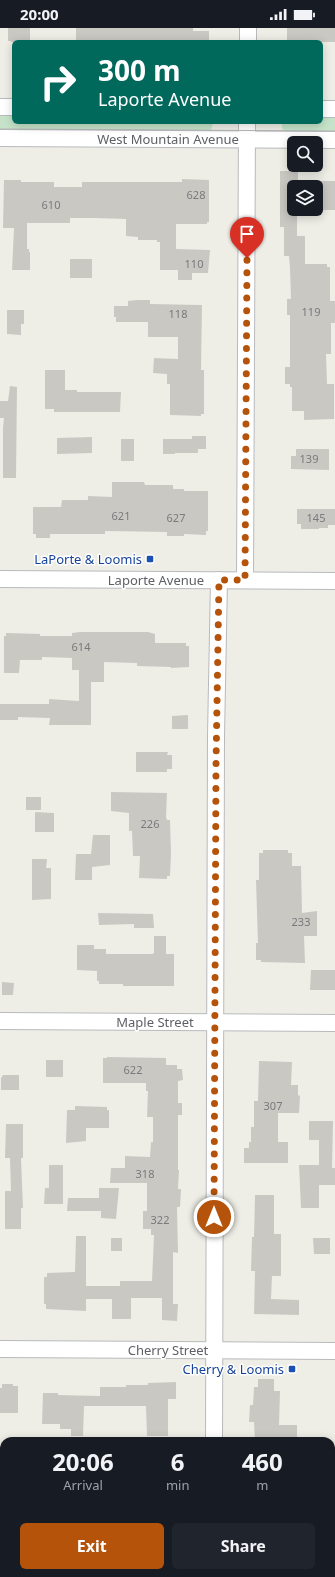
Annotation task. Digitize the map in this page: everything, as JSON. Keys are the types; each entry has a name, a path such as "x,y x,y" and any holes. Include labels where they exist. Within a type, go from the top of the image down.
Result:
{"street":[{"path":"248,28 248,40"},
{"path":"0,107 12,107"},
{"path":"323,109 335,109"},
{"path":"245,580 247,124"},
{"name":"West Mountain Avenue","path":"0,138 335,140"},
{"name":"Laporte Avenue","path":"0,579 335,581"},
{"path":"214,1437 216,744 219,580"},
{"name":"Maple Street","path":"0,1022 335,1023"},
{"name":"Cherry Street","path":"0,1349 335,1351"}],"green space":[{"path":"0,114 12,114 12,124 213,124 211,131 0,131"},
{"path":"323,117 335,117 335,134 285,132 282,128 282,124 323,124"}],"building":[{"path":"8,28 30,28 30,40 8,41"},
{"path":"76,28 193,28 193,31 209,31 209,40 76,40"},
{"path":"287,28 335,28 335,42 323,42 323,40 287,40"},
{"path":"280,171 298,172 298,180 287,180 287,216 297,216 297,236 305,236 305,264 327,264 327,267 330,267 330,301 335,301 335,323 331,323 331,354 326,354 327,384 334,384 334,419 304,420 304,411 292,411 292,387 290,387 290,384 285,384 285,367 290,367 290,315 287,315 287,299 291,299 290,268 289,256 284,256 284,227 280,227"},
{"path":"182,179 209,180 209,222 207,222 207,224 176,224 176,249 210,250 208,273 192,273 192,280 178,280 178,270 160,270 160,242 157,242 157,240 138,240 138,237 126,236 126,219 95,218 70,218 70,223 27,223 27,249 29,249 30,252 30,270 12,270 14,228 3,228 4,180 21,180 21,182 54,182 54,187 82,187 82,182 182,182"},
{"path":"323,181 335,181 335,210 323,210"},
{"path":"70,259 92,259 92,278 70,278"},
{"path":"150,300 150,304 202,305 201,370 204,370 204,414 201,414 201,416 170,415 170,384 167,384 167,374 153,373 154,358 178,359 178,337 148,337 148,322 116,322 116,317 114,317 114,306 128,306 128,301"},
{"path":"7,310 24,310 24,324 21,324 21,335 7,334"},
{"path":"45,370 65,370 65,390 77,390 77,392 121,392 120,412 54,412 54,409 45,409"},
{"path":"10,386 17,387 16,478 3,478 4,418 0,418 0,401 8,401"},
{"path":"192,436 206,436 206,449 198,449 198,453 163,454 163,439 192,439"},
{"path":"92,437 92,453 57,454 57,438"},
{"path":"121,439 134,439 134,461 121,461"},
{"path":"296,449 329,449 329,470 291,469 291,456 296,456"},
{"path":"112,482 144,482 145,485 173,485 173,489 184,489 184,491 208,491 208,531 206,531 206,535 184,534 184,536 167,536 167,532 105,531 105,534 50,534 50,538 36,538 36,534 33,534 33,507 61,507 62,500 88,500 88,496 112,497"},
{"path":"297,509 335,509 335,525 328,525 328,528 301,529 301,524 297,524"},
{"path":"148,632 155,634 155,643 186,643 186,646 189,646 189,667 171,668 137,666 137,663 104,662 104,682 91,682 91,725 49,725 50,718 18,717 18,720 0,720 0,704 49,704 49,699 79,701 79,670 72,670 72,658 42,657 42,660 20,660 19,673 4,673 4,636 6,636 6,633 40,634 40,636 72,636 72,633"},
{"path":"188,715 188,729 172,729 172,716"},
{"path":"136,752 168,752 167,755 172,755 172,769 167,769 167,772 136,772"},
{"path":"111,792 167,793 166,817 167,820 170,820 171,854 170,876 167,876 167,879 139,878 140,856 133,856 132,831 129,831 129,813 111,811"},
{"path":"26,797 41,797 41,810 26,810"},
{"path":"35,812 54,813 54,832 35,832"},
{"path":"93,835 110,835 110,865 92,867 92,880 75,880 76,854 91,854"},
{"path":"263,850 288,850 288,853 292,853 292,866 301,866 302,913 317,911 317,936 304,936 305,963 261,962 261,960 256,960 256,943 258,943 256,880 259,880 259,853 263,853"},
{"path":"32,859 47,859 46,868 51,868 51,899 32,900"},
{"path":"98,913 153,914 154,928 134,928 134,924 99,925"},
{"path":"154,936 166,936 166,954 174,954 174,986 123,986 123,984 99,984 99,981 97,981 97,971 77,970 77,945 94,945 94,949 106,949 106,954 152,954 154,953"},
{"path":"311,970 335,970 335,990 310,990"},
{"path":"2,982 14,983 13,995 2,995"},
{"path":"103,1058 166,1058 166,1065 177,1065 177,1069 182,1069 183,1080 178,1081 178,1103 182,1103 182,1115 178,1115 178,1189 181,1189 180,1207 177,1207 178,1253 173,1252 173,1304 178,1304 177,1321 162,1320 162,1298 131,1298 131,1319 112,1319 112,1299 86,1299 86,1311 46,1309 46,1304 44,1304 44,1277 47,1277 47,1273 75,1272 76,1236 86,1236 86,1286 120,1286 120,1281 152,1281 154,1235 151,1235 151,1229 143,1229 143,1211 147,1211 147,1183 110,1183 111,1168 125,1168 125,1156 150,1157 151,1142 153,1142 153,1117 147,1117 148,1091 146,1091 146,1083 103,1083"},
{"path":"46,1060 63,1060 63,1077 46,1077"},
{"path":"259,1061 292,1062 291,1085 298,1085 298,1095 300,1096 299,1113 278,1113 278,1142 288,1142 288,1163 244,1163 244,1148 249,1148 249,1142 251,1142 251,1127 254,1127 254,1101 258,1101"},
{"path":"3,1075 19,1075 19,1090 1,1090 1,1078"},
{"path":"75,1106 107,1107 107,1110 109,1110 109,1128 86,1128 86,1141 66,1143 67,1110 75,1110"},
{"path":"309,1121 333,1121 332,1168 335,1168 335,1185 319,1185 319,1208 301,1208 299,1165 319,1165 319,1140 309,1140"},
{"path":"6,1124 23,1124 23,1158 21,1158 23,1208 21,1208 21,1229 5,1229 5,1191 11,1191 10,1158 5,1158"},
{"path":"49,1165 63,1165 63,1204 44,1204 45,1188 49,1188"},
{"path":"99,1188 119,1188 116,1219 101,1218 101,1211 67,1211 68,1198 99,1198"},
{"path":"255,1195 274,1195 274,1234 281,1234 281,1276 272,1276 271,1299 299,1300 299,1315 254,1314 255,1271 251,1271 252,1237 254,1237"},
{"path":"111,1238 122,1238 122,1251 111,1251"},
{"path":"313,1238 330,1238 330,1254 314,1254"},
{"path":"258,1379 274,1379 274,1391 280,1391 279,1425 297,1425 297,1437 255,1437 254,1422 249,1422 250,1405 253,1405 254,1387 258,1387"},
{"path":"176,1382 176,1399 168,1399 168,1436 147,1436 146,1406 84,1406 83,1436 71,1436 71,1429 60,1429 60,1424 42,1424 43,1393 58,1393 58,1395 100,1396 100,1387 126,1387 126,1385 148,1385 148,1383"},
{"path":"2,1384 13,1384 13,1386 18,1386 18,1413 0,1413 0,1388 2,1388"}],"tram line":[{"path":"0,129 335,131"}],"place":[{"name":"LaPorte & Loomis","path":"150,559"},
{"name":"Cherry & Loomis","path":"292,1369"}],"route":[{"path":"214,1217 216,765 219,580 245,580 247,258"}]}
